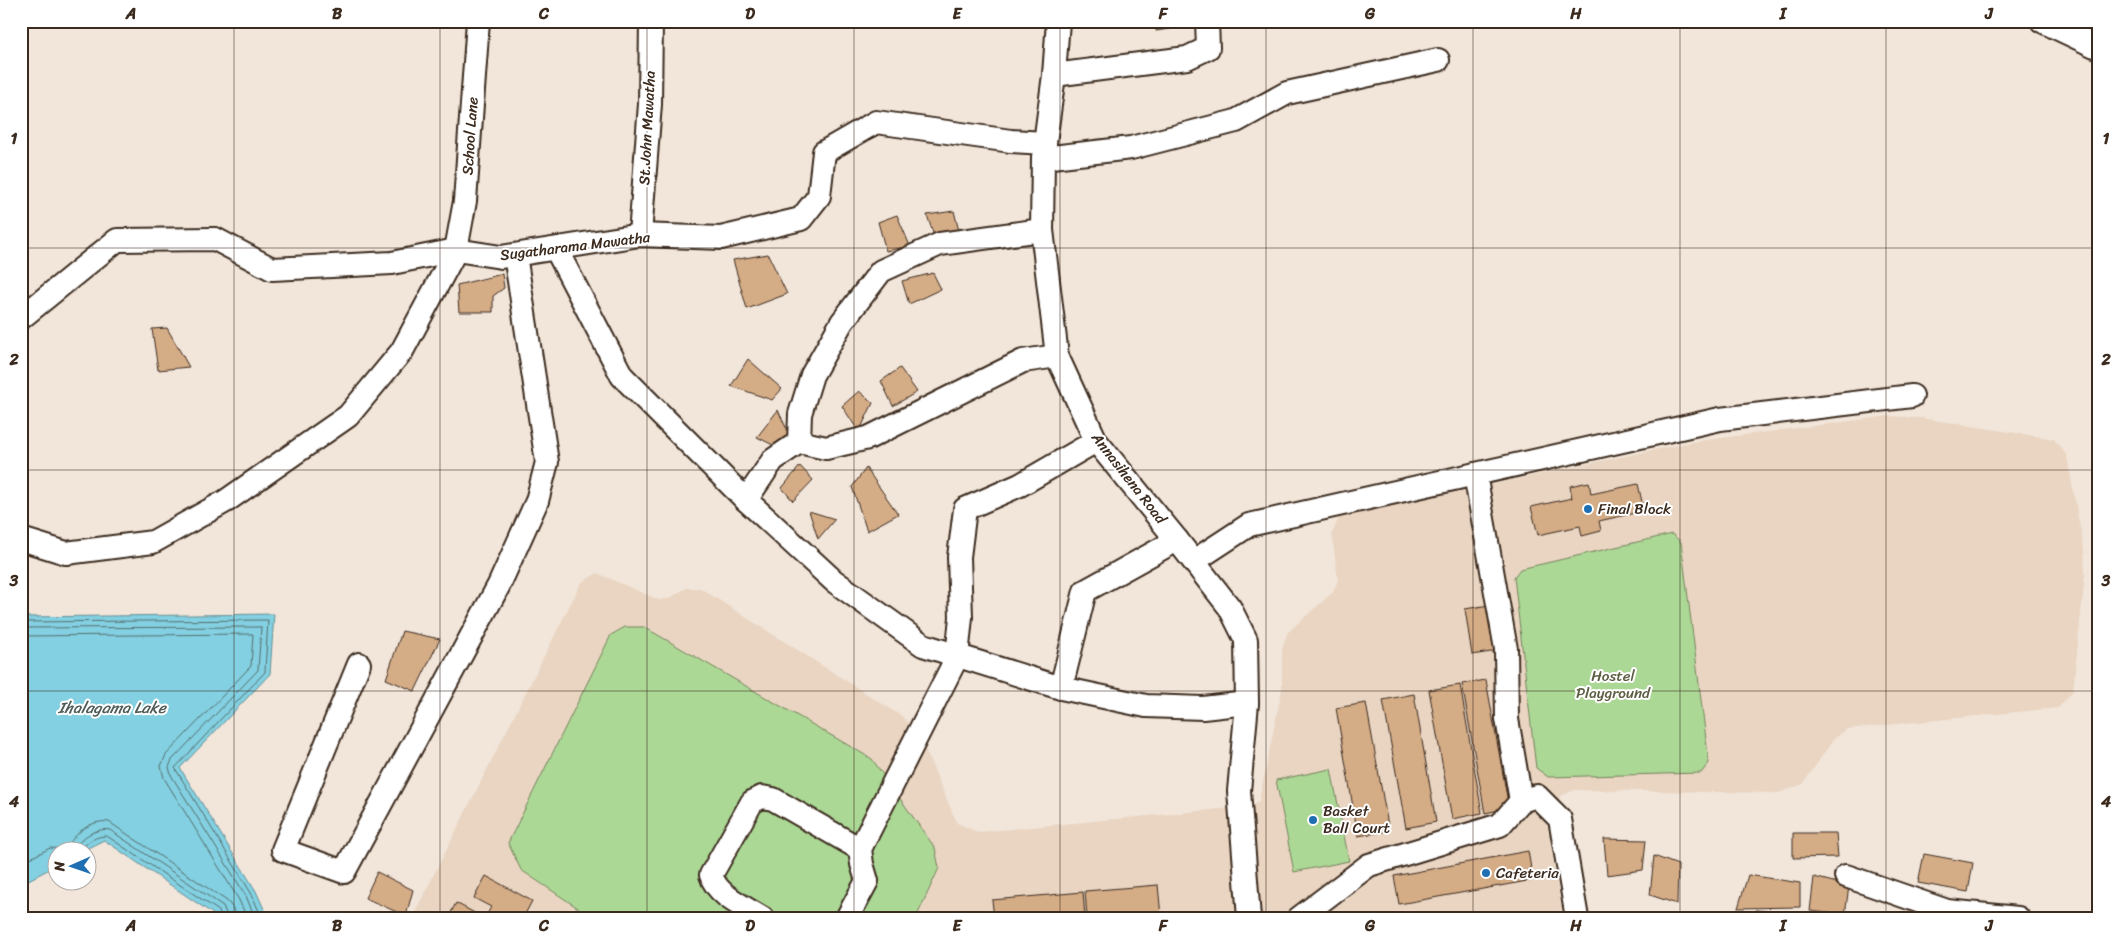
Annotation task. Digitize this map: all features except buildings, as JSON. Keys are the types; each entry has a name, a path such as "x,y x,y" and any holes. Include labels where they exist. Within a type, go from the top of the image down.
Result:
{"street":[{"name":"School Lane","path":"21,539 66,553 153,542 226,502 348,416 402,351 456,250 465,202 478,21"},
{"name":"St.John Mawatha","path":"640,235 650,104 651,21"},
{"name":"Annasihena Road","path":"1058,21 1054,75 1044,151 1042,230 1057,356 1096,441 1230,608 1246,640 1247,703 1239,791 1249,918"},
{"path":"1054,75 1188,58 1208,48 1207,21"},
{"path":"2042,21 2099,48"},
{"path":"1044,151 1131,148 1236,121 1287,93 1438,60"},
{"name":"Sugatharama Mawatha","path":"21,318 117,240 215,239 272,269 392,263 456,250 501,258 640,235 721,238 801,219 819,196 824,152 876,122 1011,141 1044,151"},
{"path":"799,442 800,414 812,375 842,322 881,271 940,244 1042,230"},
{"path":"556,248 622,376 746,500 834,581 923,645 1061,688 1146,706 1204,708 1247,703"},
{"path":"359,664 283,850 344,872 499,585 537,500 548,462 515,255"},
{"path":"746,500 773,460 799,442 826,448 868,438 1022,361 1057,356"},
{"path":"1194,562 1249,525 1720,419 1912,396"},
{"path":"847,918 867,881 860,849 957,657 961,617 959,557 965,509 1020,485 1096,441"},
{"path":"1475,474 1506,648 1507,720 1521,801"},
{"path":"1061,688 1085,591 1177,540"},
{"path":"1299,918 1369,865 1500,825 1521,801 1536,796 1560,819 1577,918"},
{"path":"762,918 721,892 714,884 711,875 752,802 762,797 773,800 860,849"},
{"path":"1846,876 1947,911 2018,918"}],"shaded area":[{"path":"1889,416 1921,418 2054,439 2067,456 2084,549 2085,575 2073,691 2058,708 1847,729 1833,740 1803,784 1779,793 1575,790 1561,796 1547,825 1563,918 916,918 939,869 872,760 644,627 625,627 521,870 593,918 412,918 581,583 597,573 659,600 670,598 686,588 700,588 903,717 919,735 957,823 978,832 1252,806 1259,801 1282,689 1282,649 1287,633 1333,592 1338,580 1332,534 1339,517 1691,442","holes":["1673,534 1681,542 1709,763 1536,768 1514,577 1520,569"]}],"green space":[{"name":"Hostel Playground","path":"1672,534 1681,542 1709,763 1701,773 1548,777 1536,768 1514,577 1520,569"},
{"path":"625,627 644,627 872,759 935,848 939,868 916,918 593,918 521,870 508,843 611,635"},
{"name":"Basket Ball Court","path":"1331,769 1349,861 1294,872 1276,780"}],"water":[{"name":"Ihalagama Lake","path":"274,614 270,674 180,768 256,891 268,918 219,918 104,840 98,843 48,842 48,870 21,884 21,617"}],"place":[{"name":"Final Block","path":"1588,509"},
{"name":"Basket Ball Court","path":"1313,820"},
{"name":"Cafeteria","path":"1486,873"}]}
